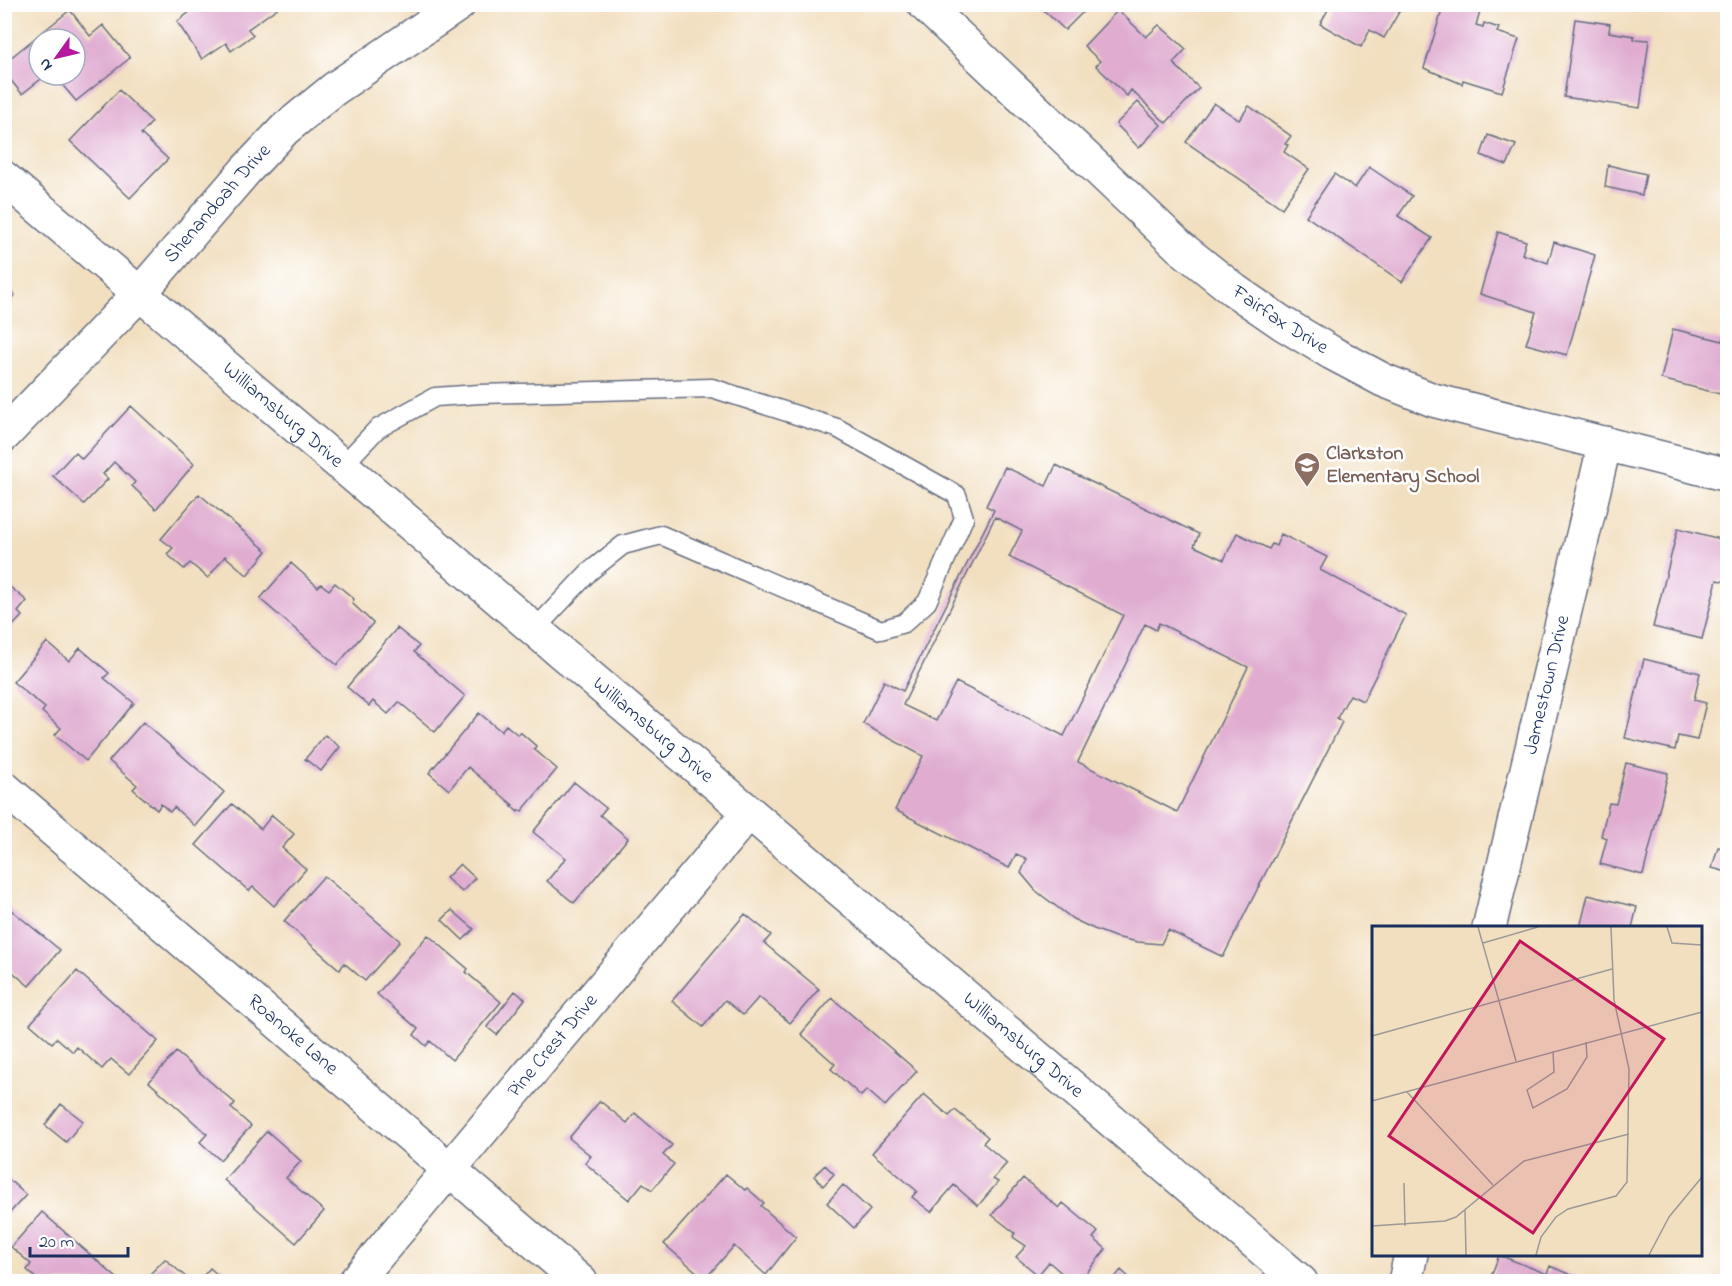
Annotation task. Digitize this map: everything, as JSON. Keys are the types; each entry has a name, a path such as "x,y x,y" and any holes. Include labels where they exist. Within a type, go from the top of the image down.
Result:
{"street":[{"name":"Shenandoah Drive","path":"4,435 140,293 246,170 285,129 334,89 459,4"},
{"name":"Fairfax Drive","path":"924,4 1180,247 1234,290 1282,323 1383,380 1433,400 1728,476"},
{"name":"Williamsburg Drive","path":"4,178 1301,1281"},
{"name":"Jamestown Drive","path":"1489,926 1605,443"},
{"name":"Roanoke Lane","path":"4,788 581,1281"},
{"name":"Pine Crest Drive","path":"356,1281 749,812"},
{"path":"1405,1281 1411,1256"}],"lane":[{"path":"342,466 377,429 435,397 712,388 837,428 957,495 964,518 927,602 904,623 881,630 661,535 623,544 589,572 535,629"}],"building":[{"path":"200,4 283,4 248,29 253,35 231,51 226,43 202,59 177,22"},
{"path":"1037,4 1091,4 1065,30"},
{"path":"1444,4 1482,4 1476,25 1483,27 1484,23 1499,28 1497,32 1519,39 1502,92 1463,80 1462,84 1424,68"},
{"path":"1324,5 1403,5 1384,38 1370,30 1361,47 1320,24 1329,8"},
{"path":"70,10 83,27 49,27"},
{"path":"1118,10 1146,37 1159,25 1186,49 1173,63 1199,88 1166,123 1131,90 1127,96 1096,66 1100,61 1084,46"},
{"path":"1575,19 1610,24 1609,32 1634,36 1634,39 1649,40 1640,108 1564,97"},
{"path":"103,25 130,58 76,101 64,87 87,87 87,32 90,36"},
{"path":"27,45 27,87 31,87 22,94 4,72 4,63"},
{"path":"119,90 152,122 141,134 168,159 130,198 70,141"},
{"path":"1138,102 1161,125 1139,148 1116,124"},
{"path":"1214,103 1239,120 1249,106 1291,136 1285,144 1288,145 1284,152 1309,169 1282,208 1186,142"},
{"path":"1488,135 1516,145 1507,165 1481,155"},
{"path":"1608,165 1646,174 1642,195 1605,187"},
{"path":"1369,167 1412,196 1398,216 1432,238 1402,282 1306,216 1334,174 1355,188"},
{"path":"1498,232 1526,241 1522,254 1548,263 1554,242 1595,255 1567,355 1526,344 1536,312 1480,294"},
{"path":"4,285 15,295 4,305"},
{"path":"1727,327 1728,396 1661,379 1673,329 1723,341"},
{"path":"131,406 194,464 156,509 132,486 135,482 114,462 103,474 108,479 84,504 53,476 75,452 82,459"},
{"path":"1056,465 1199,534 1194,546 1224,560 1237,533 1269,549 1272,544 1276,546 1281,534 1327,557 1320,570 1406,615 1363,701 1350,695 1337,718 1342,722 1223,957 1168,930 1161,944 1115,937 1094,929 1073,919 1036,891 1021,873 1027,859 1016,854 1009,868 895,810 923,756 863,724 884,681 903,691 994,510 986,506 1005,467 1046,486","holes":["995,517 1022,531 1009,557 1123,615 1064,736 956,682 936,721 903,705","1159,623 1248,667 1177,812 1078,762 1145,624 1156,630"]},
{"path":"199,494 267,551 247,575 225,556 208,578 190,563 184,569 167,554 173,548 161,539"},
{"path":"1678,528 1728,541 1728,582 1717,580 1702,639 1653,627"},
{"path":"291,563 318,587 321,584 329,590 335,583 354,599 352,603 373,623 337,665 260,599"},
{"path":"4,582 27,601 18,612 22,616 4,635"},
{"path":"397,628 419,646 414,652 465,696 435,732 399,702 388,714 373,701 369,706 347,687"},
{"path":"47,642 69,661 80,648 109,673 104,678 134,703 86,761 55,735 61,728 42,712 45,708 13,682"},
{"path":"1644,659 1700,673 1694,700 1706,703 1697,740 1678,736 1675,750 1625,738"},
{"path":"479,713 501,731 506,725 518,735 520,732 536,746 534,749 557,769 522,811 518,812 511,806 513,805 468,767 449,790 429,773"},
{"path":"143,722 224,792 195,826 174,807 170,812 161,804 157,810 133,789 137,785 109,761"},
{"path":"325,735 340,747 321,771 305,759"},
{"path":"1626,763 1668,773 1643,875 1600,864 1607,838 1601,836 1609,803 1616,804"},
{"path":"574,782 606,808 600,815 628,838 574,903 547,881 566,858 533,832"},
{"path":"232,804 261,829 272,815 294,834 282,848 306,869 274,906 253,887 249,891 196,845"},
{"path":"1718,847 1728,849 1727,872 1712,868"},
{"path":"460,864 475,878 462,892 446,878"},
{"path":"324,876 400,941 365,981 344,963 340,970 284,921"},
{"path":"1588,895 1637,907 1632,926 1580,926"},
{"path":"4,904 60,950 29,986 10,970 5,978 10,981 4,988"},
{"path":"452,910 474,929 463,940 442,920"},
{"path":"745,914 771,935 764,943 819,989 790,1023 759,997 743,1015 725,1000 703,1027 672,1001"},
{"path":"428,935 468,969 466,972 501,1002 452,1060 430,1041 426,1046 414,1035 418,1029 377,994"},
{"path":"77,971 158,1041 129,1074 111,1059 102,1069 77,1047 73,1052 57,1038 52,1043 30,1024"},
{"path":"515,991 525,999 497,1035 487,1027"},
{"path":"832,998 917,1071 885,1106 867,1090 861,1096 831,1069 835,1064 801,1034"},
{"path":"176,1052 235,1103 231,1108 251,1126 220,1160 200,1142 207,1134 149,1082"},
{"path":"924,1094 949,1116 955,1110 988,1137 983,1143 1007,1163 993,1179 998,1182 978,1206 954,1185 931,1212 912,1197 917,1191 872,1153"},
{"path":"600,1101 627,1123 635,1113 672,1145 663,1155 674,1164 652,1190 643,1183 629,1200 585,1163 591,1156 569,1138"},
{"path":"61,1104 83,1121 66,1142 45,1125"},
{"path":"267,1131 301,1161 286,1178 324,1211 296,1243 224,1180"},
{"path":"825,1165 834,1174 823,1186 814,1176"},
{"path":"726,1174 764,1203 761,1206 796,1237 766,1275 734,1246 705,1279 664,1244"},
{"path":"4,1175 26,1195 4,1219"},
{"path":"1023,1178 1059,1208 1063,1203 1098,1232 1093,1238 1106,1249 1079,1282 1072,1282 1049,1262 1038,1275 1016,1257 1026,1246 1013,1237 1015,1233 992,1215"},
{"path":"843,1185 870,1210 854,1228 827,1203"},
{"path":"42,1212 119,1280 117,1282 40,1282 27,1270 31,1264 11,1247"},
{"path":"1499,1256 1502,1256 1547,1274 1550,1266 1587,1282 1489,1282"},
{"path":"165,1259 187,1278 184,1282 142,1282"},
{"path":"210,1268 226,1282 198,1282"},
{"path":"1121,1270 1134,1282 1111,1282"}],"place":[{"name":"Clarkston Elementary School","path":"1307,488"}]}
